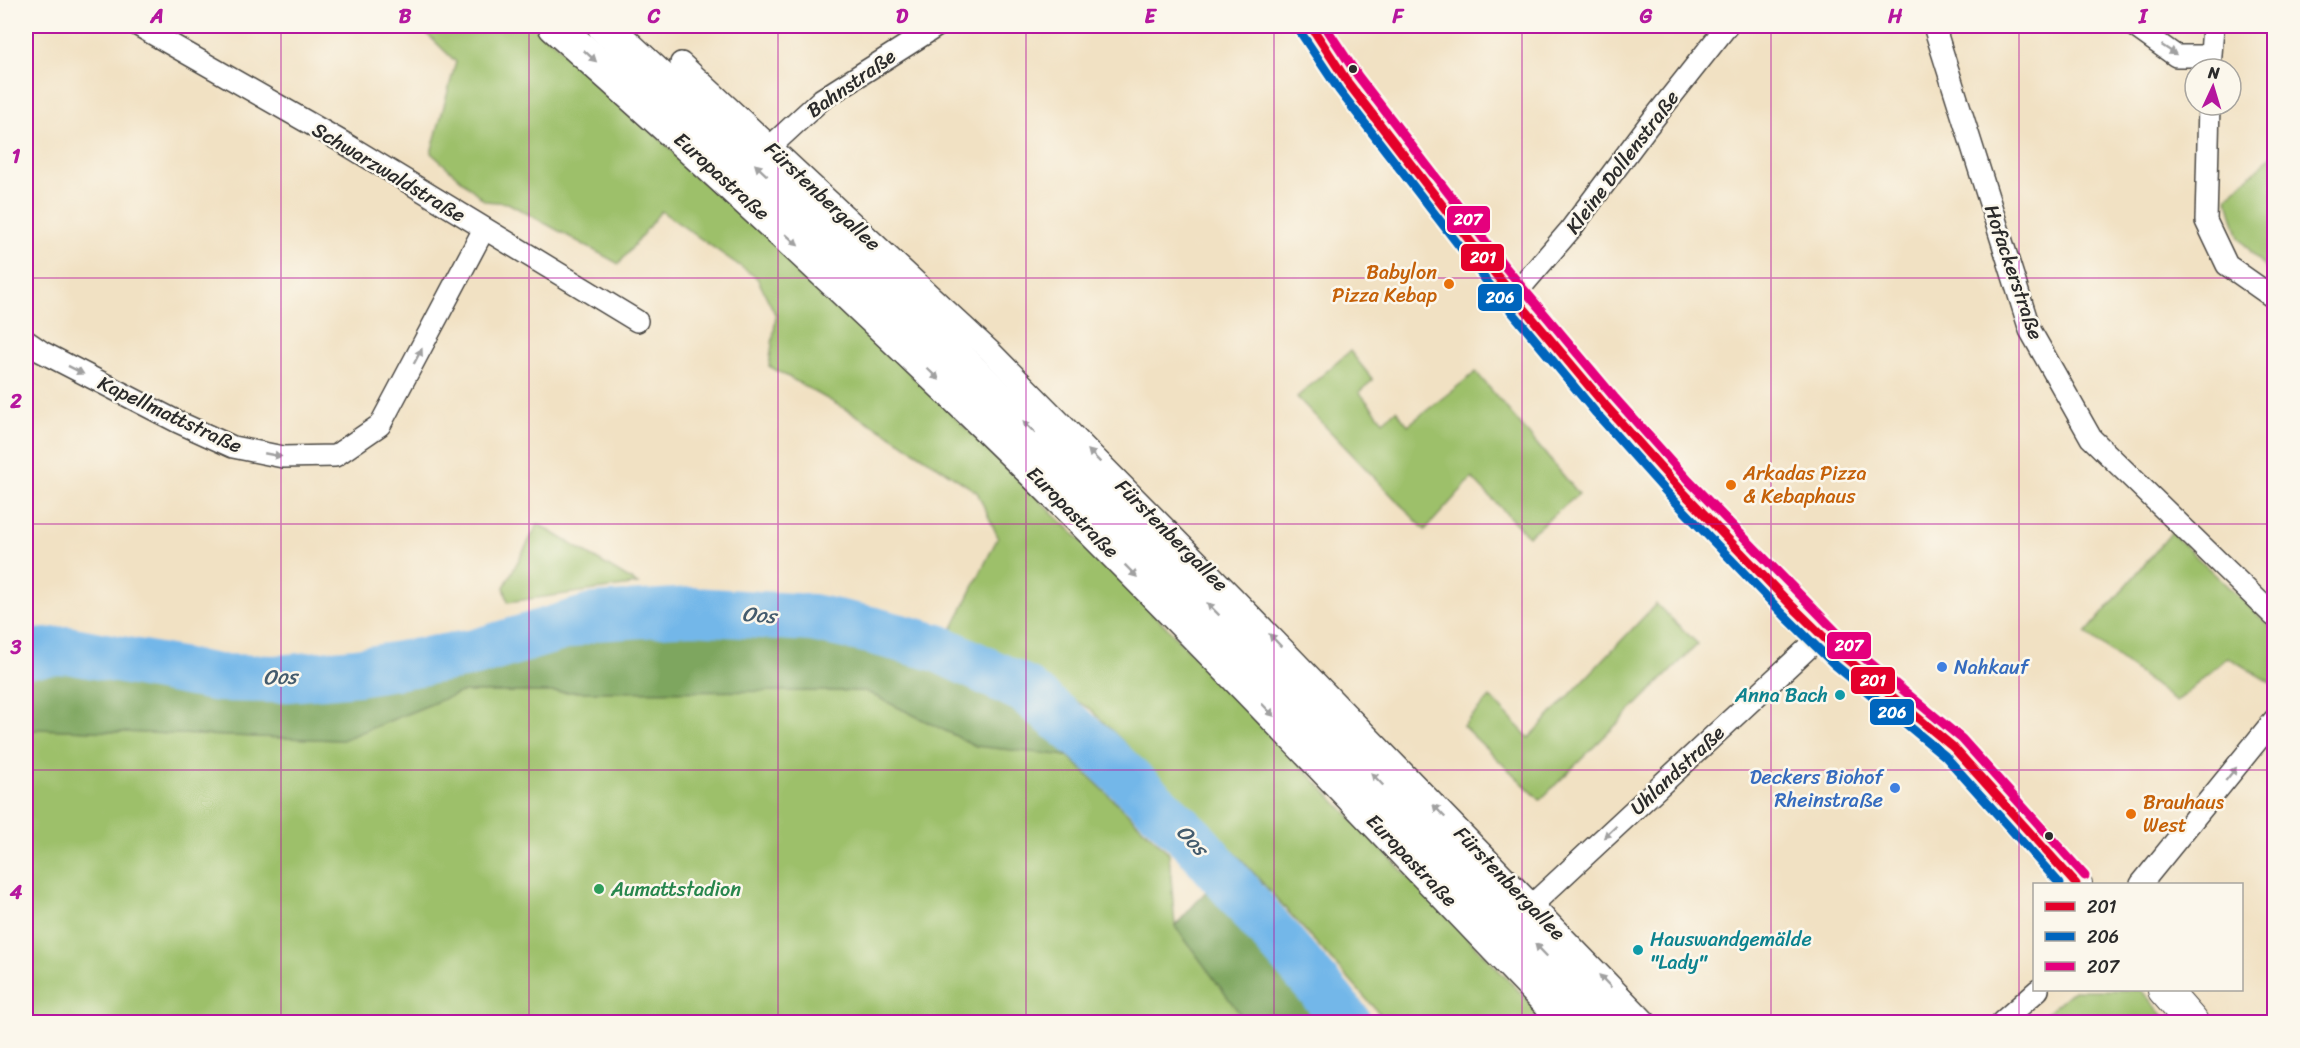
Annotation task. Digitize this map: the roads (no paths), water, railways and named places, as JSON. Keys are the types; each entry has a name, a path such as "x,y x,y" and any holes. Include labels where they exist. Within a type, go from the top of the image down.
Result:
{"main road":[{"name":"Europastraße","path":"555,26 818,264 992,431 1194,633 1568,1023"},
{"name":"Europastraße","path":"604,26 881,281 1217,613 1611,1023"}],"street":[{"name":"Schwarzwaldstraße","path":"139,26 344,143 637,321"},
{"name":"Bahnstraße","path":"770,147 822,99 937,26"},
{"path":"1311,26 1348,83 1512,294 1680,489 1842,655 1953,747 2074,883"},
{"name":"Kleine Dollenstraße","path":"1512,294 1522,286 1570,230 1727,26"},
{"name":"Hofackerstraße","path":"1934,26 2030,330 2091,438 2274,616"},
{"path":"2134,26 2176,56 2183,57"},
{"path":"2210,57 2213,26"},
{"name":"Fürstenbergallee","path":"681,63 990,351 1233,597 1646,1023"},
{"path":"2209,117 2206,221 2226,265 2274,298"},
{"name":"Kapellmattstraße","path":"26,341 42,352 178,422 233,447 283,457 335,456 380,425 484,229"},
{"name":"Uhlandstraße","path":"1532,905 1822,635"},
{"path":"2143,883 2274,720"},
{"path":"2002,1023 2037,991"},
{"path":"2165,991 2192,1023"}],"waterway":[{"name":"Oos","path":"26,654 68,650 218,678 277,679 357,672 475,653 595,617 692,611 812,618 938,648 1024,689 1089,742 1193,840 1347,1022"}],"place":[{"name":"Babylon Pizza Kebap","path":"1449,284"},
{"name":"Arkadas Pizza & Kebaphaus","path":"1731,485"},
{"name":"Nahkauf","path":"1942,667"},
{"name":"Anna Bach","path":"1840,695"},
{"name":"Deckers Biohof Rheinstraße","path":"1895,788"},
{"name":"Brauhaus West","path":"2131,814"},
{"name":"Aumattstadion","path":"599,889"},
{"name":"Hauswandgemälde \"Lady\"","path":"1638,950"}]}
